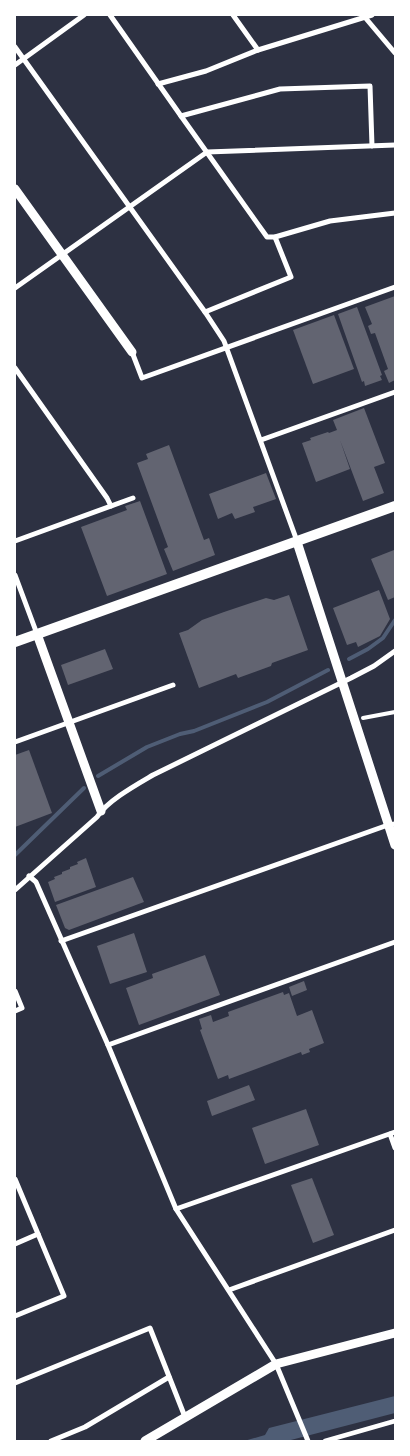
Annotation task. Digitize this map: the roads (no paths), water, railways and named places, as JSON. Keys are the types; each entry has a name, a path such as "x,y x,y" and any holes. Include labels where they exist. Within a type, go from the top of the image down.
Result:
{"main road":[{"path":"15,642 395,506"}],"street":[{"path":"15,65 84,15"},
{"path":"110,15 267,237 275,237 330,221 395,213"},
{"path":"233,15 258,50"},
{"path":"158,84 206,71 258,50 372,15"},
{"path":"364,16 395,53"},
{"path":"15,47 224,341 298,542 391,825 395,845"},
{"path":"181,116 280,89 370,86 372,146"},
{"path":"15,288 207,152 395,145"},
{"path":"15,189 132,352 142,378 395,287"},
{"path":"205,312 291,277 275,237"},
{"path":"15,368 111,506"},
{"path":"261,440 395,392"},
{"path":"15,541 133,498"},
{"path":"15,575 101,811"},
{"path":"15,890 97,817 101,811 153,775 343,682 374,666 395,651"},
{"path":"15,742 173,685"},
{"path":"61,941 391,825"},
{"path":"29,876 36,882 108,1045 176,1209 276,1364 308,1441"},
{"path":"108,1045 395,942"},
{"path":"15,991 22,1008 15,1011"},
{"path":"176,1209 392,1133 395,1148"},
{"path":"15,1179 64,1296 15,1316"},
{"path":"229,1290 395,1230"},
{"path":"15,1244 38,1234"},
{"path":"15,1383 150,1328 185,1417"},
{"path":"145,1441 276,1364 395,1333"},
{"path":"51,1441 85,1427 169,1377"},
{"path":"325,1441 395,1421"}],"lane":[{"path":"363,718 395,712"}],"water":[{"path":"395,1396 395,1413 287,1441 244,1441 265,1435 269,1428"}],"waterway":[{"path":"349,659 383,638 395,620"},
{"path":"98,776 147,747 180,734 194,731 267,702 328,670"},
{"path":"15,855 84,788"}]}
